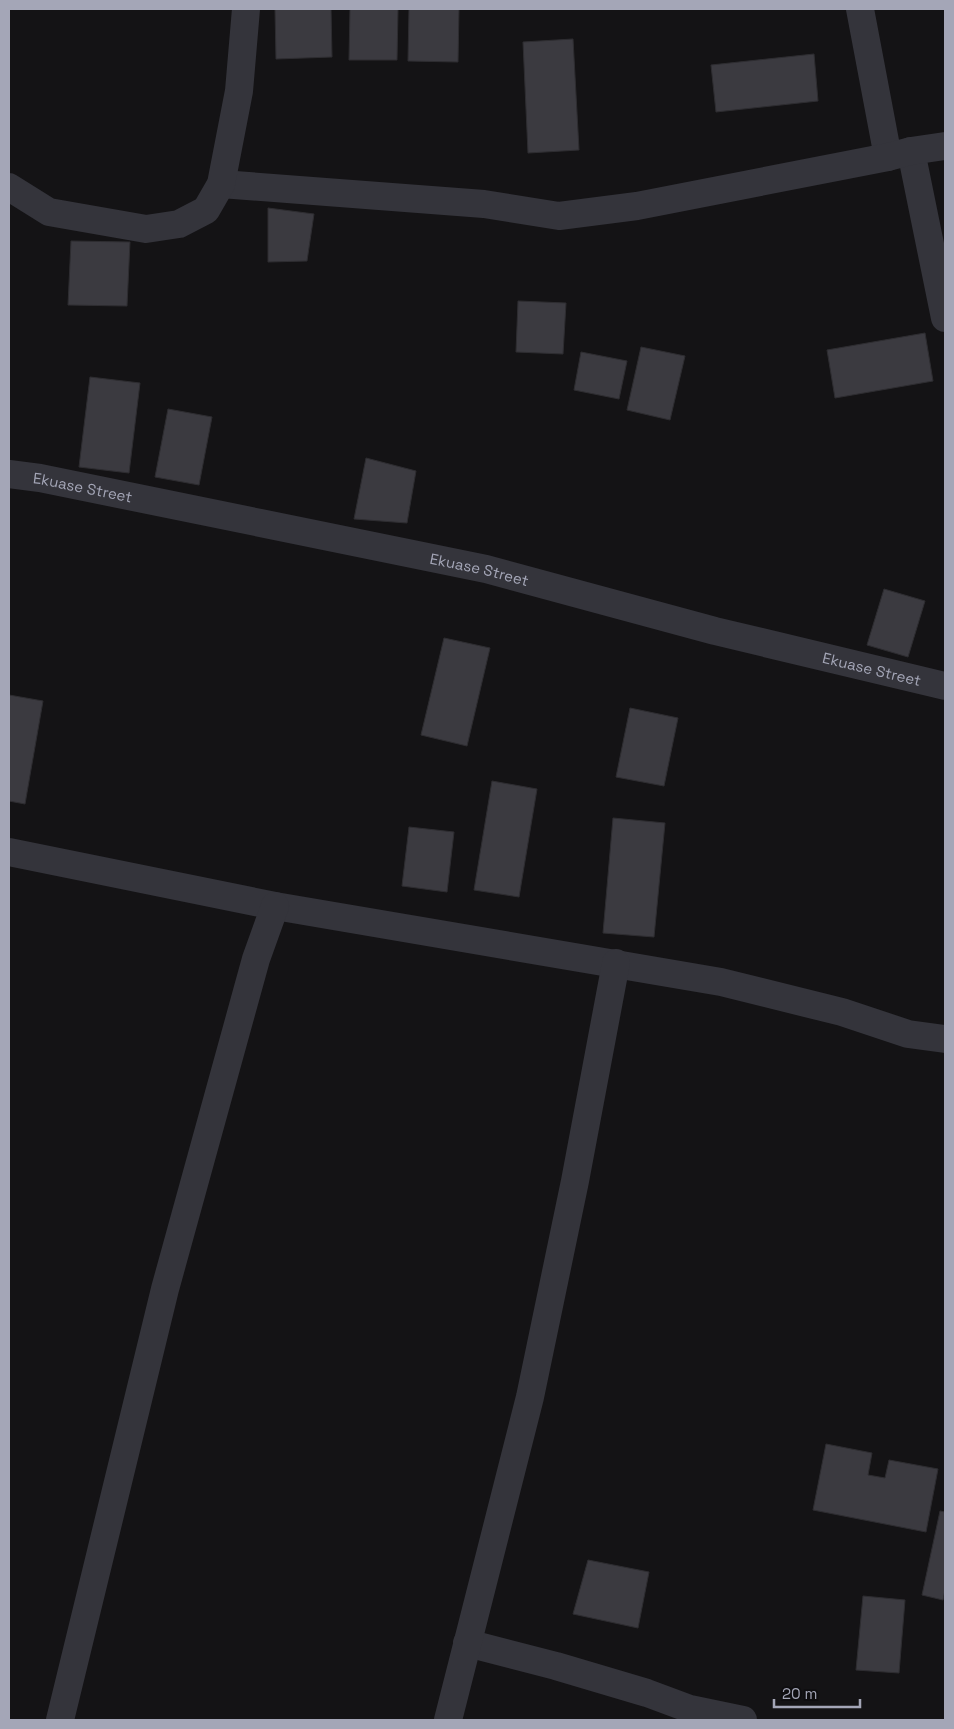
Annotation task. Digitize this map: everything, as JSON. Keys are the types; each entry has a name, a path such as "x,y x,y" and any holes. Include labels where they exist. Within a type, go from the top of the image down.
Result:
{"street":[{"path":"9,187 49,212 146,229 178,224 206,210 221,184 239,92 246,9"},
{"path":"860,9 945,318"},
{"path":"221,184 484,204 559,216 637,206 945,146"},
{"name":"Ekuase Street","path":"9,474 49,480 486,569 715,631 945,686"},
{"path":"9,852 275,906 721,982 842,1012 908,1034 945,1039"},
{"path":"60,1720 166,1289 256,959 275,906"},
{"path":"448,1720 530,1396 575,1181 616,963"},
{"path":"467,1643 556,1666 647,1693 690,1709 743,1720"}],"building":[{"path":"275,9 331,9 332,57 276,59"},
{"path":"350,9 398,9 397,60 349,60"},
{"path":"409,9 459,9 458,62 408,61"},
{"path":"573,39 579,150 528,153 523,42"},
{"path":"814,54 818,101 716,112 711,65"},
{"path":"268,208 314,214 307,261 268,262"},
{"path":"71,241 130,242 127,306 68,305"},
{"path":"518,301 566,303 563,354 516,352"},
{"path":"925,333 933,381 835,398 827,350"},
{"path":"641,347 685,356 670,420 627,410"},
{"path":"581,352 627,361 619,399 574,390"},
{"path":"90,377 140,383 129,473 79,467"},
{"path":"168,409 212,417 199,485 155,477"},
{"path":"366,458 416,471 407,523 354,519"},
{"path":"884,589 925,601 908,657 867,645"},
{"path":"444,638 490,648 467,746 421,735"},
{"path":"9,695 43,701 25,804 9,801"},
{"path":"630,708 678,718 664,786 616,777"},
{"path":"492,781 537,789 519,897 474,890"},
{"path":"613,818 665,823 654,937 603,933"},
{"path":"409,827 454,832 447,892 402,886"},
{"path":"826,1444 872,1453 868,1475 885,1478 889,1460 938,1469 926,1532 813,1510"},
{"path":"940,1511 945,1512 945,1590 943,1600 922,1595"},
{"path":"588,1560 649,1572 638,1628 573,1614"},
{"path":"863,1596 905,1600 899,1673 856,1670"}]}
